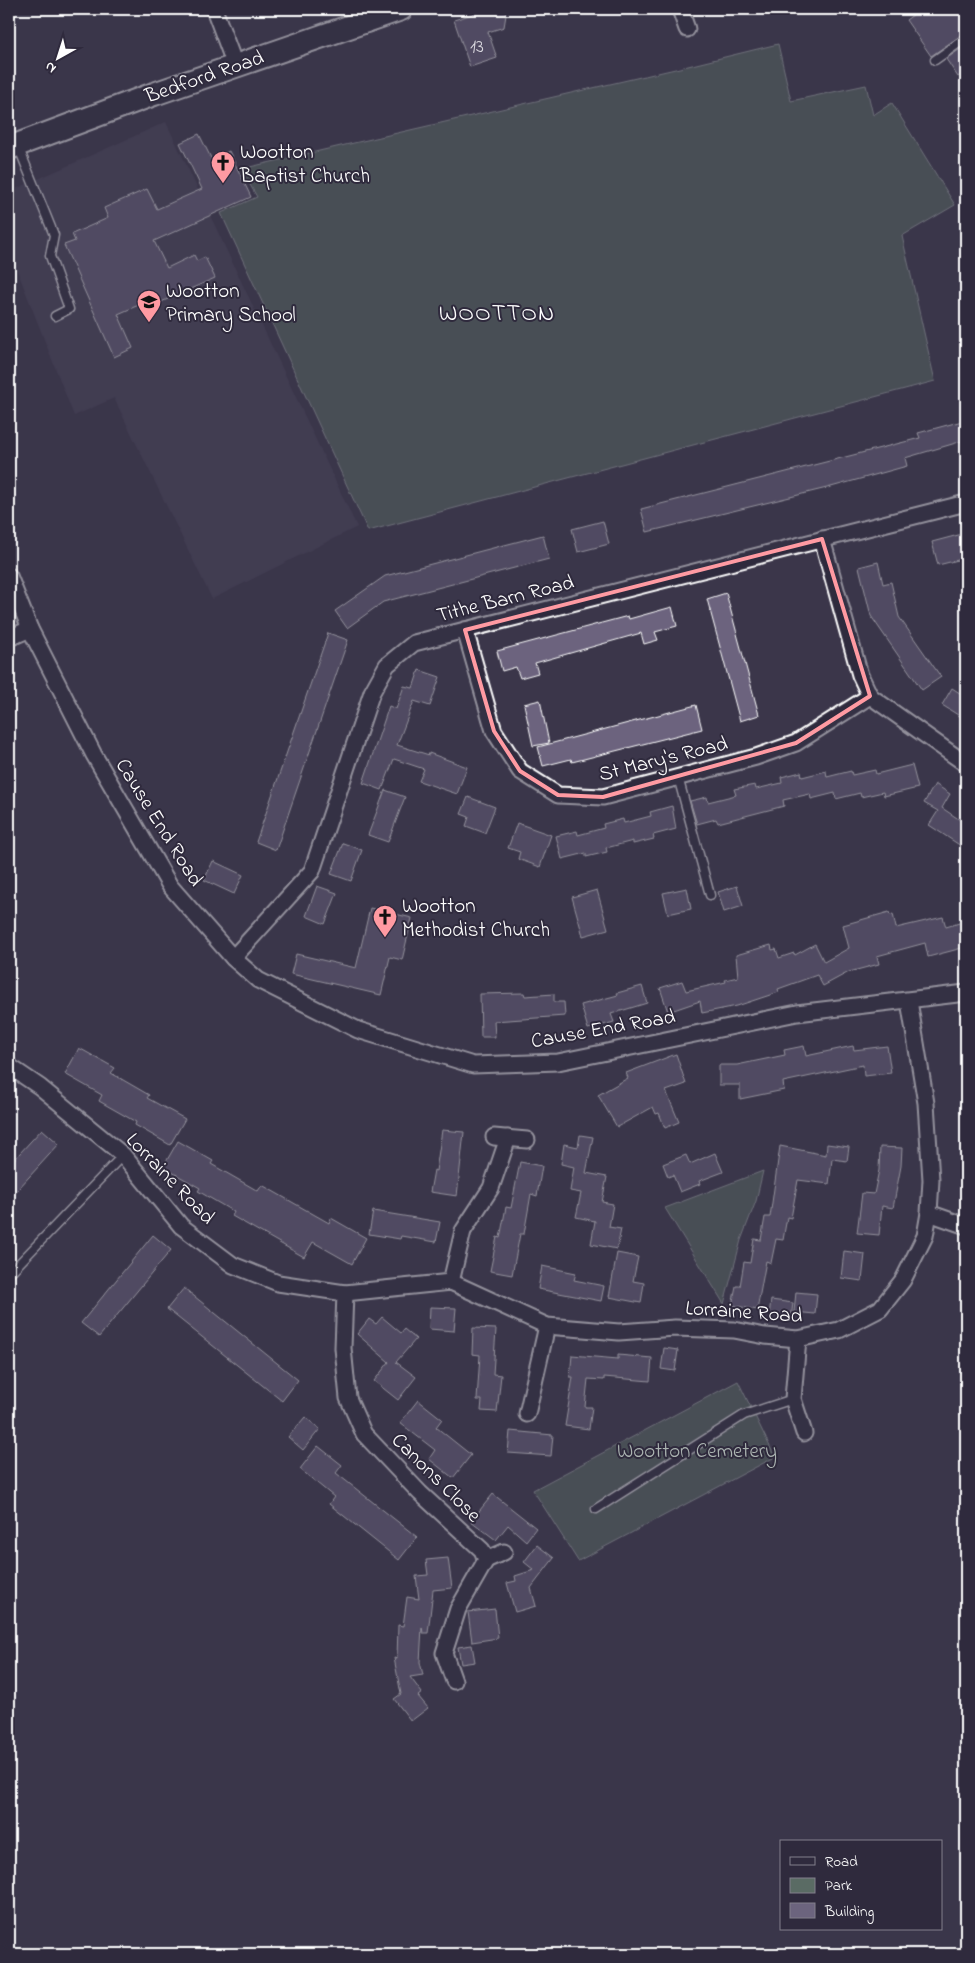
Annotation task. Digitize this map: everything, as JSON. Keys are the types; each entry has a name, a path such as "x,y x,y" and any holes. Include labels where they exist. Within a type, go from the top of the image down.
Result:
{"street":[{"path":"214,9 235,65"},
{"name":"Bedford Road","path":"13,146 235,65 401,9"},
{"path":"682,9 681,12 687,29"},
{"name":"Tithe Barn Road","path":"233,958 312,871 372,692 386,665 414,643 966,503"},
{"path":"822,539 860,674 870,696 966,764"},
{"name":"Cause End Road","path":"9,576 30,629 94,755 170,886 233,958 258,980 358,1030 473,1065 558,1062 797,1013 966,993"},
{"path":"9,638 30,629"},
{"name":"St Mary's Road","path":"465,630 494,732 520,771 558,795 603,797 756,757 796,743 870,696"},
{"name":"Lorraine Road","path":"9,1066 41,1088 123,1155 181,1226 233,1265 278,1283 345,1293 451,1282 547,1326 619,1332 675,1328 734,1330 798,1339 839,1330 880,1309 903,1280 925,1236 932,1180 926,1103 909,1001"},
{"path":"451,1282 463,1231 491,1188 501,1137 527,1140"},
{"path":"929,1213 966,1226"},
{"name":"Canons Close","path":"345,1293 344,1348 348,1398 364,1434 420,1493 482,1550 486,1560"},
{"path":"527,1414 547,1326"},
{"path":"798,1339 793,1399 804,1433"},
{"path":"454,1681 444,1653 458,1609 486,1560 504,1552"}],"lane":[{"path":"935,60 966,38"},
{"path":"13,146 54,235 50,256 69,309 55,316"},
{"path":"678,777 710,895"},
{"path":"9,1274 123,1155"},
{"path":"596,1509 744,1415 793,1399"}],"highlighted area":[{"path":"822,539 870,696 796,743 603,797 558,795 520,771 494,731 465,630"}],"shaded area":[{"name":"Wootton Primary School","path":"166,122 357,527 212,599 114,398 74,416 9,249 9,192"}],"green space":[{"path":"778,44 791,101 866,85 873,115 892,103 955,205 902,236 935,381 368,531 221,213 257,197 241,169"},
{"path":"763,1171 756,1201 741,1240 724,1304 665,1208"},
{"name":"Wootton Cemetery","path":"738,1381 775,1457 578,1561 533,1490"}],"building":[{"path":"488,9 504,9 506,15 504,27 488,32 497,58 470,67 454,20"},
{"path":"921,9 966,9 966,32 931,56 906,20"},
{"path":"966,45 966,71 958,77 946,59"},
{"path":"199,134 212,160 229,151 251,197 154,241 167,268 194,255 197,261 205,257 215,278 150,307 148,301 118,314 133,348 114,357 64,245 75,241 72,234 108,218 104,208 147,189 157,209 202,189 180,143"},
{"path":"966,420 966,440 905,458 907,466 831,487 647,532 641,509 920,438 918,433"},
{"path":"603,521 609,544 578,552 572,529"},
{"path":"966,533 966,558 938,565 932,542"},
{"path":"543,535 549,559 383,602 347,628 335,611 385,576"},
{"path":"878,562 883,584 891,582 899,617 941,677 922,690 871,616 859,567"},
{"path":"726,593 759,715 740,721 707,599"},
{"path":"672,607 677,626 655,632 658,640 644,644 641,633 535,663 538,673 520,678 516,667 502,671 497,651 628,616 629,619"},
{"path":"328,633 348,640 276,850 256,842"},
{"path":"419,670 440,677 430,706 414,701 397,745 429,755 429,753 467,767 457,794 419,781 424,769 394,759 382,790 363,783 389,706 396,709 404,686 413,688"},
{"path":"952,688 966,697 966,720 942,705"},
{"path":"540,700 549,743 533,746 524,704"},
{"path":"696,705 702,729 572,762 571,759 543,766 538,747"},
{"path":"912,765 918,788 884,796 883,792 861,797 860,793 836,799 835,793 811,799 810,794 783,800 784,806 718,823 716,819 697,824 690,801 707,797 708,802 736,795 734,789 755,785 756,789 782,783 781,777 801,772 802,777 826,771 827,777 851,771 852,775 875,770 876,774"},
{"path":"935,784 950,794 942,808 966,824 966,838 961,846 929,825 938,811 924,803"},
{"path":"385,790 405,797 388,842 368,835"},
{"path":"468,797 495,807 485,833 466,826 469,817 461,814"},
{"path":"672,806 676,829 653,835 654,839 633,844 633,841 606,848 607,852 586,857 586,853 562,859 556,836 577,831 578,835 604,828 603,824 623,819 624,823 651,816 650,812"},
{"path":"517,823 551,835 540,867 518,859 520,852 508,848"},
{"path":"343,843 362,850 351,881 331,874"},
{"path":"213,861 243,875 234,894 204,880"},
{"path":"317,886 337,893 325,924 306,916"},
{"path":"737,886 743,906 724,912 718,892"},
{"path":"687,888 691,909 668,914 663,893"},
{"path":"597,890 608,929 583,936 572,897"},
{"name":"Wootton Methodist Church","path":"370,908 412,918 402,960 390,957 381,995 291,974 296,954 356,968"},
{"path":"889,912 890,915 893,914 896,928 943,917 946,927 966,921 966,947 928,957 925,943 877,956 879,964 849,972 823,986 817,975 778,989 779,992 737,1006 702,1013 700,1001 668,1012 660,988 682,981 686,991 726,982 725,980 738,977 736,955 771,945 772,950 776,949 779,958 794,953 795,955 815,944 824,962 849,948 843,925"},
{"path":"642,986 647,1003 611,1014 614,1022 588,1029 581,1005"},
{"path":"524,993 525,996 554,994 554,1002 564,1002 565,1016 494,1021 495,1037 481,1037 480,994"},
{"path":"804,1046 806,1056 853,1046 854,1050 887,1046 891,1073 864,1076 863,1065 783,1082 784,1090 740,1099 740,1085 719,1085 719,1065 737,1065 785,1055 784,1050"},
{"path":"79,1048 115,1068 111,1073 149,1095 147,1098 185,1119 170,1145 135,1125 136,1122 99,1101 102,1095 65,1074"},
{"path":"676,1054 686,1084 666,1091 679,1122 665,1128 659,1113 656,1114 653,1107 617,1127 598,1095 628,1078 626,1073"},
{"path":"42,1129 59,1144 9,1199 9,1165"},
{"path":"442,1130 464,1132 457,1196 430,1192 434,1170 436,1171"},
{"path":"580,1135 593,1137 586,1173 607,1177 602,1202 613,1204 609,1227 621,1229 617,1249 591,1244 595,1221 576,1217 581,1193 570,1191 574,1167 561,1164 564,1144 578,1147"},
{"path":"178,1141 213,1161 211,1164 258,1191 262,1185 329,1223 331,1218 366,1238 352,1264 313,1242 304,1257 232,1216 234,1212 198,1191 200,1188 163,1167"},
{"path":"827,1144 849,1147 847,1161 832,1159 829,1184 798,1180 791,1218 787,1217 783,1240 776,1239 771,1263 766,1261 757,1310 732,1305 736,1286 740,1286 744,1262 750,1263 754,1239 761,1240 765,1217 770,1217 780,1146 826,1155"},
{"path":"880,1147 902,1148 901,1166 893,1208 882,1206 879,1235 857,1233 862,1193 874,1194 879,1170"},
{"path":"715,1153 723,1172 699,1181 700,1184 680,1192 673,1175 668,1177 663,1164 686,1155 690,1164"},
{"path":"520,1162 542,1166 537,1196 531,1194 524,1234 520,1234 512,1275 490,1271 497,1237 500,1238 506,1207 511,1208"},
{"path":"373,1211 440,1222 436,1242 401,1236 400,1239 369,1234"},
{"path":"153,1235 171,1250 99,1337 81,1323"},
{"path":"844,1251 865,1254 862,1281 841,1278"},
{"path":"617,1253 638,1257 633,1281 644,1283 641,1303 609,1297"},
{"path":"542,1266 576,1273 574,1280 604,1286 601,1301 538,1289"},
{"path":"184,1288 298,1380 282,1401 167,1309"},
{"path":"796,1292 817,1294 815,1314 794,1312"},
{"path":"771,1300 793,1303 791,1318 769,1315"},
{"path":"430,1307 456,1308 454,1331 429,1329"},
{"path":"382,1317 401,1333 404,1329 416,1339 396,1362 416,1377 398,1400 374,1381 389,1362 357,1334 369,1319 376,1324"},
{"path":"473,1328 496,1329 493,1374 501,1375 497,1412 481,1411 482,1400 477,1400 480,1355 472,1354"},
{"path":"664,1348 678,1350 675,1371 661,1369"},
{"path":"572,1355 618,1359 618,1355 652,1358 650,1381 604,1377 604,1380 588,1379 585,1407 592,1407 589,1429 565,1426 573,1377 570,1377"},
{"path":"418,1400 442,1419 436,1427 471,1455 453,1478 429,1459 435,1450 400,1423"},
{"path":"305,1417 320,1429 303,1450 288,1437"},
{"path":"510,1431 553,1435 551,1456 508,1453"},
{"path":"318,1446 342,1465 336,1473 417,1537 399,1560 329,1504 334,1497 300,1469"},
{"path":"493,1494 536,1528 526,1541 508,1525 496,1540 471,1521"},
{"path":"537,1545 554,1558 531,1588 536,1606 515,1612 507,1583 516,1581 515,1576 534,1570 524,1562"},
{"path":"448,1558 452,1588 433,1590 428,1633 423,1633 422,1627 420,1662 423,1675 410,1677 422,1693 418,1696 428,1708 411,1721 394,1699 401,1694 394,1658 397,1659 398,1625 403,1626 407,1597 419,1599 416,1576 428,1575 426,1560"},
{"path":"495,1609 498,1638 472,1642 468,1612"},
{"path":"472,1645 475,1662 461,1664 458,1647"}],"place":[{"name":"Wootton Baptist Church","path":"223,184"},
{"name":"Wootton Primary School","path":"149,323"},
{"name":"Wootton Methodist Church","path":"385,938"}],"district":[{"name":"WOOTTON","path":"497,312"}]}
